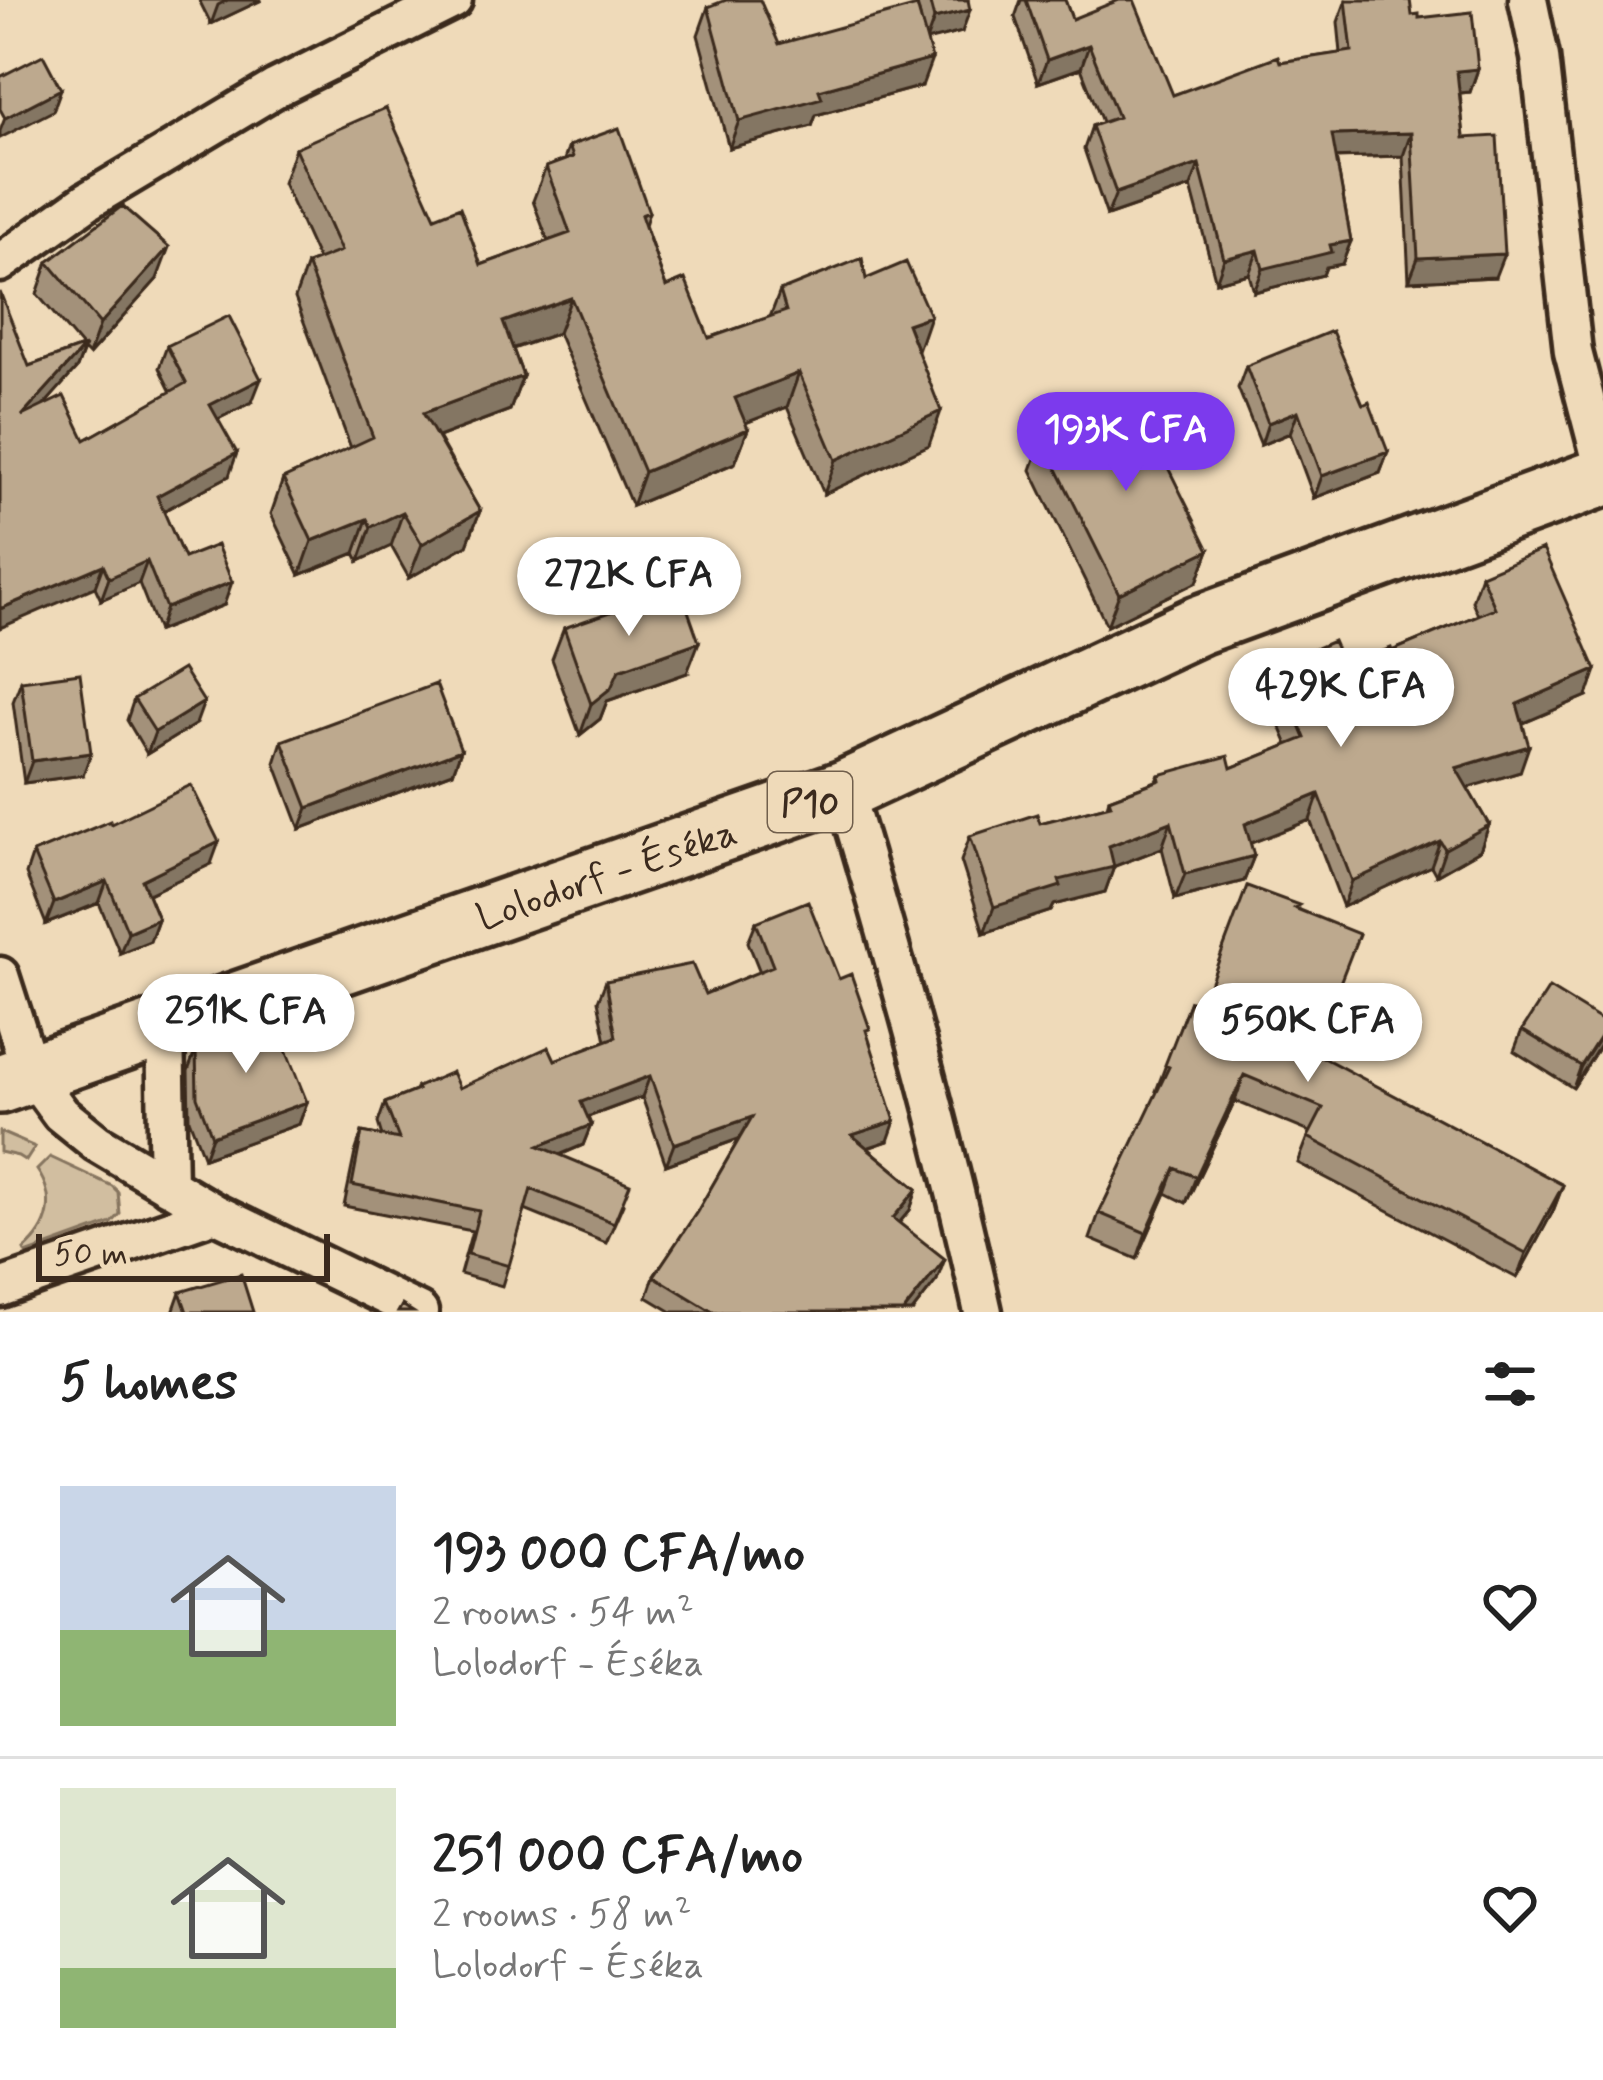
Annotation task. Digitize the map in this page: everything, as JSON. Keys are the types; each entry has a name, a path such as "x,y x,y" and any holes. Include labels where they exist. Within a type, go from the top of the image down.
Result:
{"main road":[{"name":"Lolodorf - Éséka","path":"15,1078 844,790 1199,625 1603,477"}],"street":[{"path":"0,263 87,201 276,88 453,0"},
{"path":"1528,0 1540,57 1574,352 1603,467"},
{"path":"844,790 962,1214 983,1312"},
{"path":"0,976 15,1078 97,1143 215,1214 419,1312"},
{"path":"165,1026 168,1186"},
{"path":"0,1288 215,1214"}],"shaded area":[{"path":"0,1132 35,1147 26,1161 0,1152"},
{"path":"50,1157 112,1186 118,1192 120,1214 112,1223 26,1254 24,1250 40,1232 48,1213 47,1192 37,1170"}],"building":[{"path":"726,0 760,0 779,44 917,6 932,59 819,90 822,98 739,121 708,7"},
{"path":"929,0 968,0 970,10 934,19"},
{"path":"1026,0 1065,0 1072,19 1119,0 1134,0 1173,95 1278,56 1280,62 1352,51 1346,0 1410,0 1412,15 1419,14 1419,18 1472,12 1478,69 1457,71 1464,138 1497,136 1504,254 1418,258 1411,133 1332,135 1351,241 1330,245 1332,252 1263,269 1258,250 1224,259 1199,164 1116,193 1092,126 1118,117 1089,45 1047,60"},
{"path":"43,55 61,89 5,118 0,109 0,77"},
{"path":"386,108 435,217 460,207 481,265 570,233 546,167 573,157 569,146 619,128 649,212 641,215 666,287 685,279 709,338 786,311 780,291 862,258 866,279 906,262 930,316 907,324 941,411 836,460 799,373 735,398 748,429 644,472 571,298 503,322 523,376 423,413 480,511 422,544 403,512 371,527 367,519 312,541 283,479 373,437 307,264 341,251 295,148"},
{"path":"122,206 169,247 100,324 48,262"},
{"path":"0,292 29,366 85,346 22,416 64,396 85,440 186,383 167,346 229,316 261,379 210,405 237,453 157,496 184,558 217,545 232,582 166,608 147,561 109,578 103,565 0,609"},
{"path":"1332,331 1363,405 1369,402 1388,452 1322,476 1298,411 1268,423 1246,366"},
{"path":"1132,395 1209,550 1119,594 1042,439"},
{"path":"1543,549 1596,670 1517,704 1529,746 1456,768 1489,825 1445,849 1440,841 1352,881 1319,794 1245,824 1254,856 1185,874 1171,822 1109,846 1114,867 1059,880 1061,886 994,907 970,836 1037,814 1040,823 1111,805 1109,799 1160,780 1159,775 1228,756 1231,768 1305,738 1275,666 1333,641 1344,666 1495,608 1481,575"},
{"path":"680,588 699,642 619,670 611,688 591,704 564,628"},
{"path":"183,669 204,702 155,732 134,699"},
{"path":"80,673 91,753 32,761 21,681"},
{"path":"436,684 461,750 308,808 282,741"},
{"path":"191,785 219,842 142,880 158,919 128,932 107,881 54,903 33,853 111,824"},
{"path":"1247,886 1359,934 1313,1052 1563,1185 1526,1253 1308,1137 1323,1108 1244,1075 1196,1177 1175,1168 1146,1233 1099,1213 1169,1067 1165,1065 1190,1001 1202,1005"},
{"path":"808,901 839,979 851,974 895,1121 852,1135 917,1189 893,1218 945,1259 903,1312 713,1312 654,1276 752,1117 674,1144 650,1076 581,1102 591,1125 539,1146 630,1184 614,1223 531,1189 509,1266 468,1254 479,1211 352,1185 362,1132 399,1139 385,1103 452,1072 459,1088 549,1047 555,1060 616,1037 606,981 692,964 705,994 773,966 756,922"},
{"path":"1549,988 1603,1021 1603,1032 1581,1066 1522,1030"},
{"path":"271,1013 307,1102 212,1136 197,1097 196,1049 217,1041 215,1035"},
{"path":"241,1274 253,1312 187,1312 180,1292"}]}
